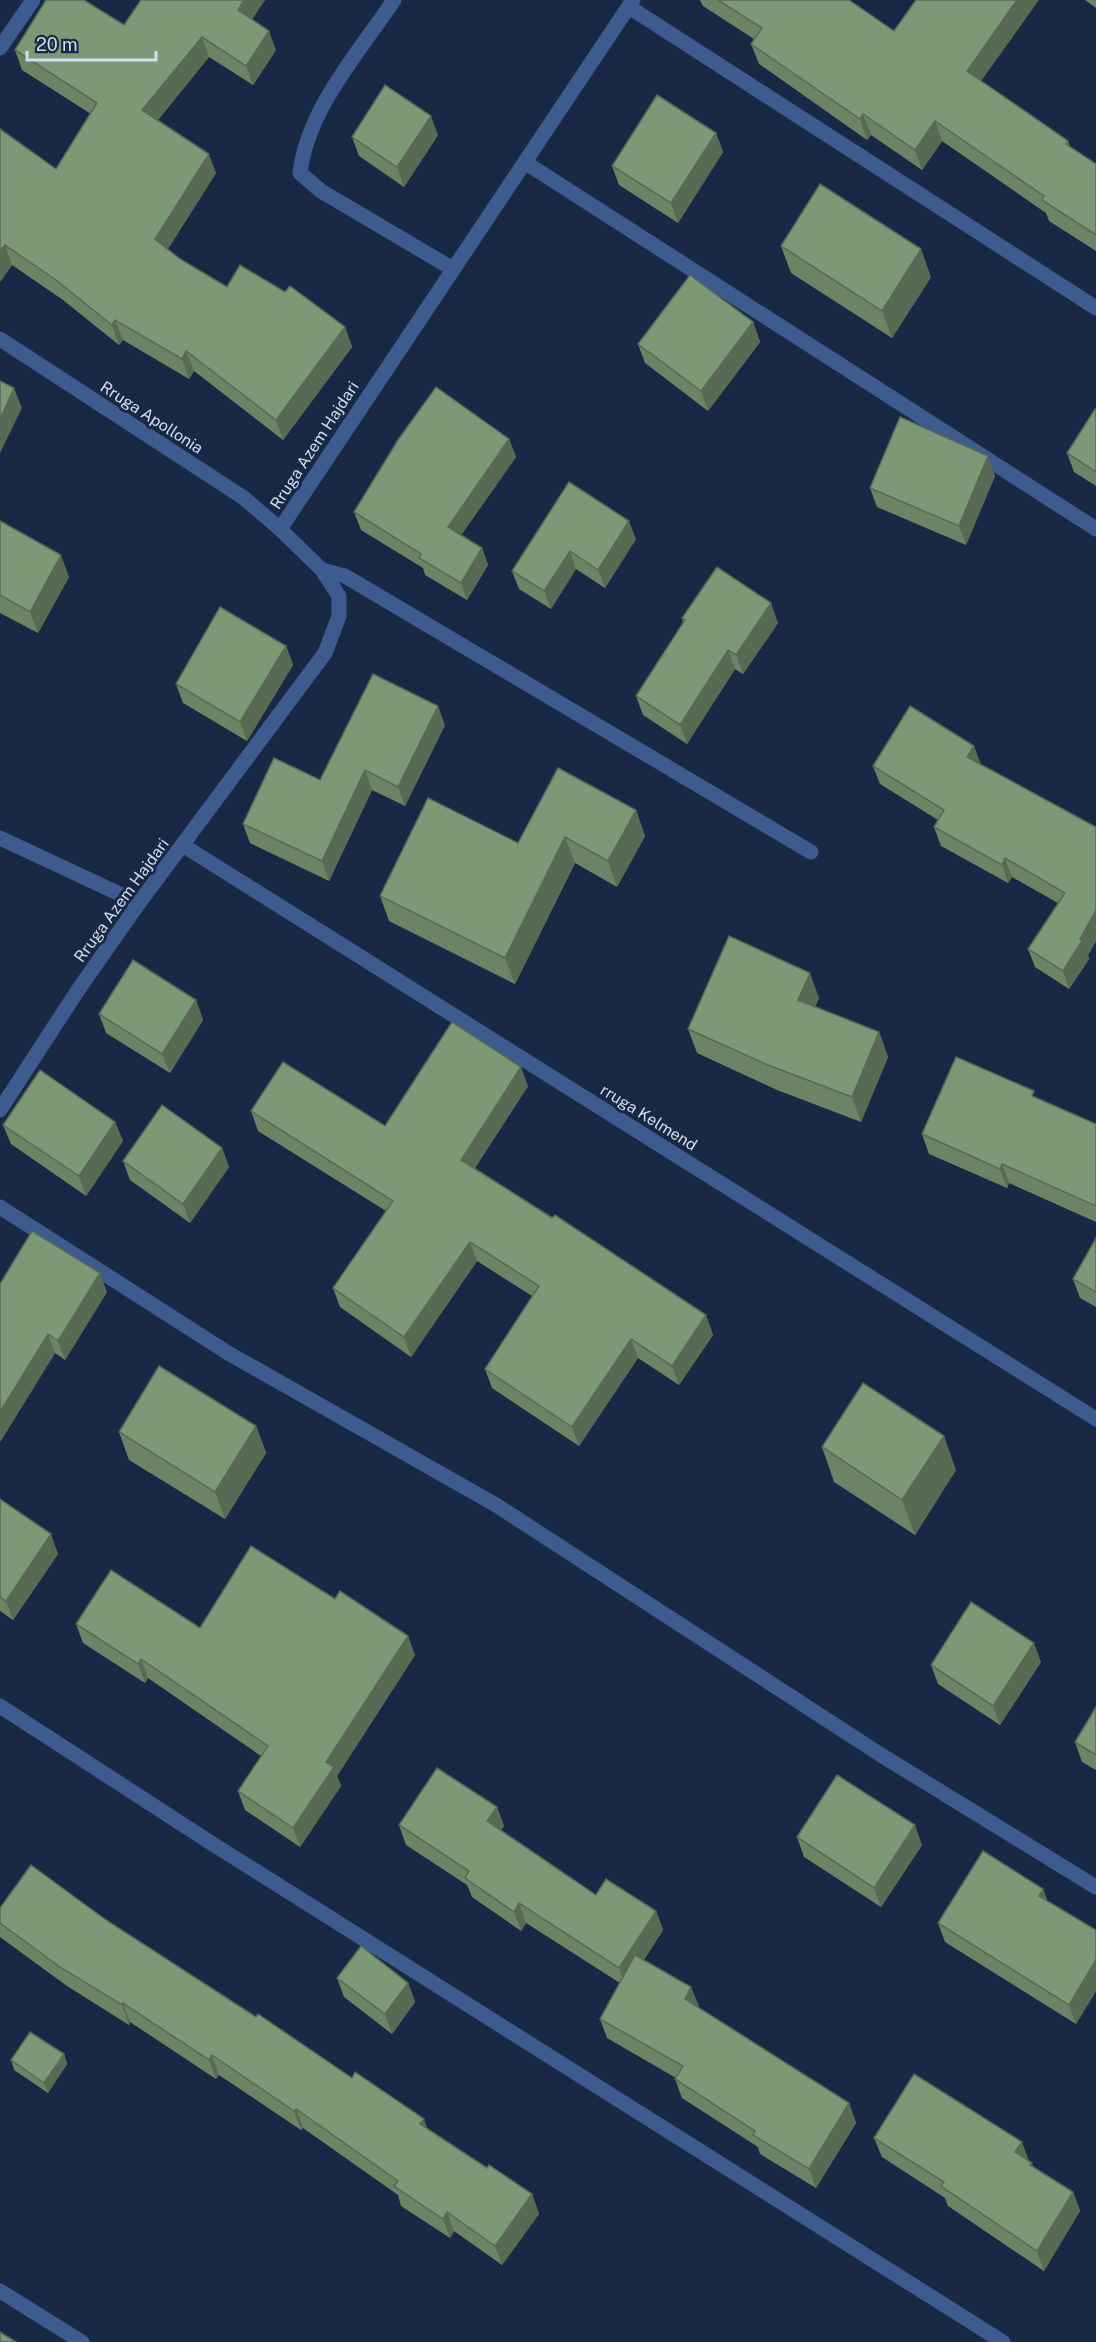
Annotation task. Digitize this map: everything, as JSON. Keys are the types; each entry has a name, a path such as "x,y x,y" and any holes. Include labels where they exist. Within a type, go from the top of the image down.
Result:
{"street":[{"path":"0,48 33,0"},
{"path":"394,0 321,108 303,148 300,173 321,191 453,269"},
{"path":"631,4 1096,308"},
{"name":"Rruga Azem Hajdari","path":"0,1110 78,990 139,903 184,846 325,653 339,616 339,596 322,570 280,529 631,4"},
{"path":"526,163 1096,529"},
{"name":"Rruga Apollonia","path":"0,339 244,498 280,529"},
{"path":"322,570 345,576 811,852"},
{"path":"0,838 139,903"},
{"name":"rruga Kelmend","path":"184,846 1096,1419"},
{"path":"0,1207 228,1353 496,1505 881,1755 1096,1887"},
{"path":"0,1706 218,1848 1003,2342"},
{"path":"0,2291 82,2342"}],"building":[{"path":"46,0 84,0 124,25 141,0 244,0 238,10 269,31 246,66 202,37 142,110 209,154 155,239 180,259 227,287 240,265 285,292 290,286 345,327 276,420 186,351 182,359 115,320 112,325 56,280 5,245 0,251 0,129 56,169 97,103 15,50"},
{"path":"718,0 849,0 894,31 916,0 1017,0 967,71 1068,141 1066,144 1096,164 1096,235 1042,200 1044,196 935,121 915,150 863,114 860,119 751,44 762,28"},
{"path":"385,85 431,116 397,167 352,137"},
{"path":"657,95 716,133 671,203 612,166"},
{"path":"820,184 921,249 882,311 781,246"},
{"path":"690,275 753,322 701,391 638,344"},
{"path":"0,381 14,388 0,419"},
{"path":"436,387 509,439 448,527 482,548 461,583 419,558 421,554 354,512 398,440"},
{"path":"1096,410 1096,472 1067,453"},
{"path":"900,417 988,456 959,526 870,488"},
{"path":"569,482 629,521 598,570 570,551 544,591 512,571"},
{"path":"0,521 61,555 30,612 0,595"},
{"path":"717,567 771,603 736,655 728,650 680,725 636,696 685,620 682,618"},
{"path":"220,607 286,646 240,722 176,684"},
{"path":"373,674 438,706 398,787 365,770 322,861 243,824 274,758 320,780"},
{"path":"910,706 974,746 967,757 1096,827 1096,910 1080,939 1082,941 1063,971 1028,949 1065,893 1005,858 1002,865 934,827 944,810 873,766"},
{"path":"558,768 636,810 608,861 565,837 505,958 380,896 428,798 518,843"},
{"path":"729,936 810,973 798,1000 879,1032 852,1097 768,1065 688,1029"},
{"path":"133,960 196,1000 162,1054 99,1014"},
{"path":"452,1022 521,1067 461,1160 552,1218 555,1215 706,1315 672,1366 631,1339 572,1427 485,1369 539,1286 470,1242 404,1337 333,1288 393,1201 251,1111 283,1062 385,1126"},
{"path":"956,1057 1034,1091 1032,1096 1096,1124 1096,1206 1002,1164 1000,1169 922,1134"},
{"path":"40,1070 115,1122 79,1176 3,1125"},
{"path":"162,1105 222,1148 183,1204 123,1161"},
{"path":"32,1231 100,1273 58,1341 48,1334 0,1412 0,1284"},
{"path":"1096,1238 1096,1292 1073,1279"},
{"path":"159,1366 256,1426 215,1492 119,1432"},
{"path":"863,1383 944,1436 902,1500 822,1447"},
{"path":"0,1499 51,1534 6,1601 0,1597"},
{"path":"251,1546 335,1599 340,1591 408,1636 326,1762 334,1767 293,1828 238,1791 268,1746 141,1659 138,1664 76,1624 111,1570 200,1628"},
{"path":"971,1602 1034,1643 993,1706 931,1665"},
{"path":"1096,1707 1096,1755 1075,1742"},
{"path":"437,1768 497,1807 487,1821 596,1895 606,1879 656,1911 619,1968 519,1903 514,1912 465,1878 469,1871 399,1825"},
{"path":"837,1775 915,1825 874,1888 797,1837"},
{"path":"983,1851 1043,1889 1039,1896 1096,1930 1096,1960 1069,2005 938,1923"},
{"path":"31,1865 106,1920 256,2017 258,2014 352,2078 355,2072 424,2119 420,2124 487,2168 489,2165 532,2194 495,2246 447,2212 443,2219 394,2186 398,2181 296,2109 294,2111 212,2055 209,2060 123,2003 122,2005 60,1967 0,1923 0,1908"},
{"path":"361,1946 408,1983 385,2014 337,1978"},
{"path":"635,1955 691,1987 685,1999 849,2103 809,2169 753,2135 755,2131 675,2079 683,2066 600,2019"},
{"path":"30,2032 64,2054 44,2083 11,2060"},
{"path":"914,2074 1022,2142 1015,2152 1032,2163 1030,2165 1073,2192 1037,2251 941,2186 944,2182 874,2138"},
{"path":"0,2332 16,2342 0,2342"}]}
